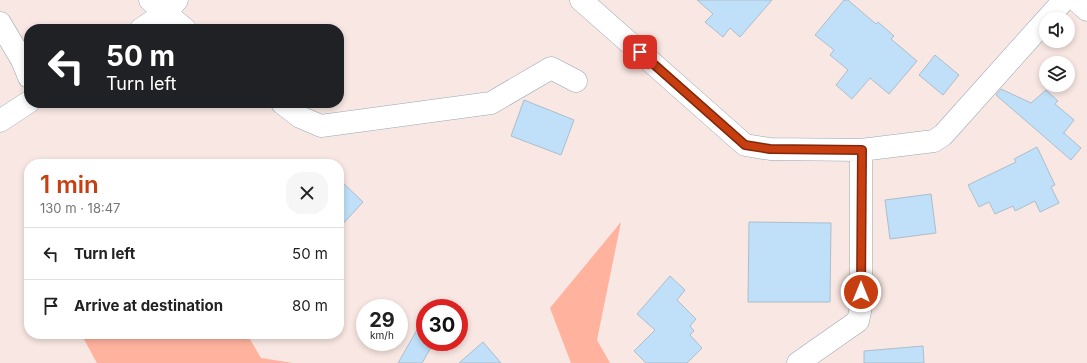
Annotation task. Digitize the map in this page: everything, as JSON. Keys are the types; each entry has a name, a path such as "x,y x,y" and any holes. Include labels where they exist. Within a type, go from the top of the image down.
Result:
{"street":[{"path":"581,0 745,145 770,149 862,150 934,141 943,136 1039,29"},
{"path":"1054,12 1064,0"},
{"path":"1076,0 1087,10"},
{"path":"146,24 164,4 181,24"},
{"path":"0,23 24,65"},
{"path":"288,108 300,117 321,126 491,103 551,68 576,81"},
{"path":"0,121 24,105"},
{"path":"798,363 858,321 860,315 862,150"}],"shaded area":[{"path":"0,0 1087,0 1087,363 0,363"},
{"path":"621,222 597,340 610,363 571,363 550,308"},
{"path":"84,339 250,339 261,358 293,363 97,363"}],"building":[{"path":"697,0 772,0 740,37 730,28 723,37 705,22 713,14"},
{"path":"844,0 848,0 876,24 878,22 894,36 891,39 917,61 889,94 870,78 852,99 836,85 848,70 830,55 834,50 815,35"},
{"path":"935,55 959,75 943,95 919,75"},
{"path":"1001,89 1031,103 1044,92 1048,92 1058,101 1055,104 1074,120 1063,134 1064,133 1081,148 1071,160 996,95"},
{"path":"524,100 574,120 561,155 511,136"},
{"path":"1037,147 1055,185 1051,187 1059,203 1040,212 1035,201 1015,211 1013,206 995,214 989,202 979,207 968,185 1016,162 1014,159"},
{"path":"344,184 363,202 344,223"},
{"path":"931,194 936,233 890,239 885,200"},
{"path":"749,222 831,223 830,302 748,302"},
{"path":"670,276 685,290 677,300 696,319 690,326 694,331 690,335 702,348 687,363 646,363 634,351 655,330 637,314"},
{"path":"416,332 416,351 429,351 422,363 398,363 405,351 408,351 408,346"},
{"path":"483,342 501,363 459,363"},
{"path":"923,346 924,363 864,363 864,351"}],"route":[{"path":"640,52 745,145 788,150 862,150 861,292"}]}
